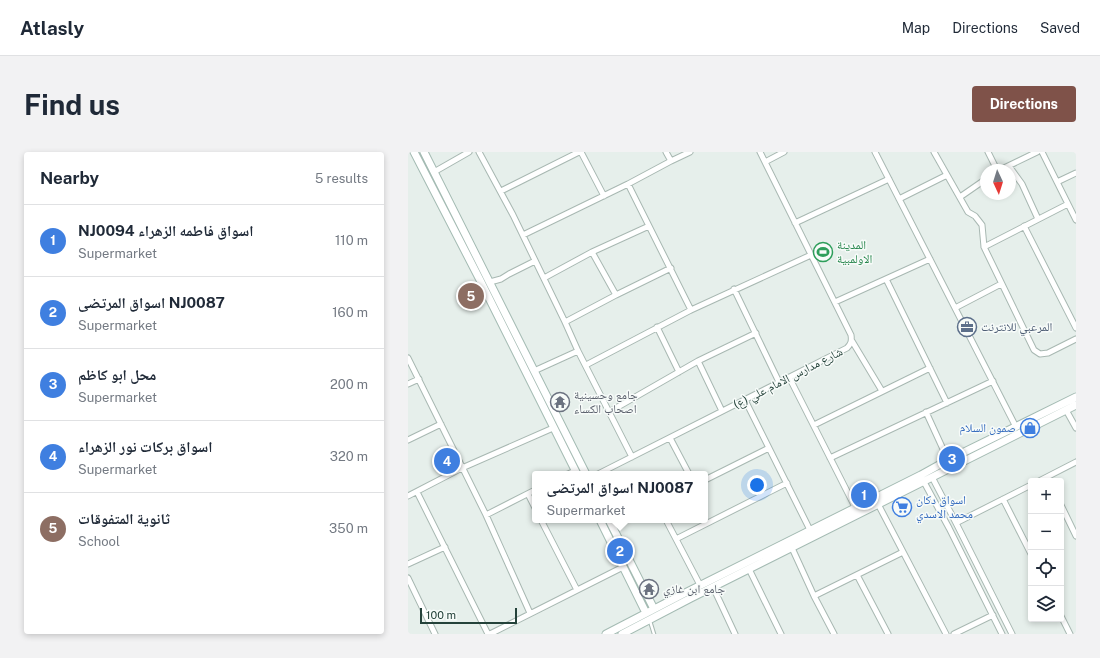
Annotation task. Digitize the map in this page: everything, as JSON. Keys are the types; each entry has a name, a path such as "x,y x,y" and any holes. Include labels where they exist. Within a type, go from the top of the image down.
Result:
{"street":[{"path":"414,152 477,274 553,428 572,471"},
{"path":"424,152 584,471"},
{"path":"434,172 468,152"},
{"path":"479,152 501,191 566,322 578,351 632,457"},
{"path":"501,191 580,152 604,196"},
{"path":"666,152 671,161"},
{"path":"523,235 690,152"},
{"name":"شارع مدارس الامام علي (ع)","path":"604,471 847,348 852,341 851,335 835,302 760,152"},
{"path":"765,162 784,152"},
{"path":"875,152 1016,427"},
{"path":"934,152 968,212 975,216 982,225 984,247 1034,350 1040,354 1048,353 1076,340"},
{"path":"988,152 994,164"},
{"path":"1013,164 1037,152"},
{"path":"1042,152 1076,220"},
{"path":"1057,182 1076,173"},
{"path":"899,199 946,175"},
{"path":"1016,176 1022,184 1038,219"},
{"path":"795,223 889,179"},
{"path":"960,197 980,183"},
{"path":"628,184 691,310"},
{"path":"984,247 1068,204"},
{"path":"544,278 592,252 649,226"},
{"path":"1024,226 1076,328"},
{"path":"592,252 616,295"},
{"path":"586,365 691,310 811,255"},
{"path":"835,302 930,259"},
{"path":"490,282 500,279 535,261"},
{"path":"566,322 671,268"},
{"path":"886,279 947,403"},
{"path":"955,308 1001,284"},
{"path":"734,289 779,382"},
{"path":"657,327 679,372"},
{"path":"609,412 698,361 756,333"},
{"path":"852,341 882,392"},
{"path":"534,371 578,351"},
{"path":"408,358 486,515 530,613"},
{"path":"698,361 722,411"},
{"path":"814,426 930,368"},
{"path":"789,377 855,507"},
{"path":"408,384 419,379"},
{"path":"830,458 993,381"},
{"path":"622,634 647,617 654,609 713,587 924,482 1042,418 1076,397"},
{"path":"745,400 810,530"},
{"path":"606,634 647,617 689,595 700,586 948,460 1016,427 1066,410 1076,405"},
{"path":"1066,410 1076,428"},
{"path":"926,412 948,460"},
{"path":"408,440 441,424"},
{"path":"408,496 462,468 553,428"},
{"path":"670,438 687,471"},
{"path":"708,478 769,448"},
{"path":"1049,478 1076,462"},
{"path":"932,477 1012,634"},
{"path":"924,482 949,528 1002,634"},
{"path":"708,523 787,483"},
{"path":"956,523 1028,486"},
{"path":"417,492 489,634 623,567"},
{"path":"486,515 532,492"},
{"path":"528,494 532,502"},
{"path":"1003,499 1029,550"},
{"path":"878,504 946,634"},
{"path":"1064,511 1076,536"},
{"path":"543,523 577,590"},
{"path":"601,523 647,617"},
{"path":"610,523 654,609"},
{"path":"668,523 700,586"},
{"path":"676,539 708,523"},
{"path":"408,564 444,547"},
{"path":"792,548 814,596 834,634"},
{"path":"814,596 904,552"},
{"path":"749,569 781,634"},
{"path":"857,575 888,634"},
{"path":"408,578 435,634"},
{"path":"713,587 735,634"},
{"path":"954,634 993,615"},
{"path":"1064,622 1070,634"}],"lane":[{"path":"647,617 654,634"}],"place":[{"name":"المدينة الاولمبية","path":"823,252"},
{"name":"ثانوية المتفوقات","path":"471,296"},
{"name":"المرعبي للانترنت","path":"967,327"},
{"name":"جامع وحسينية اصحاب الكساء","path":"560,402"},
{"name":"صمون السلام","path":"1030,428"},
{"name":"محل ابو كاظم","path":"952,459"},
{"name":"اسواق بركات نور الزهراء","path":"447,461"},
{"name":"NJ0094 اسواق فاطمه الزهراء","path":"864,495"},
{"name":"اسواق دكان محمد الاسدي","path":"902,507"},
{"name":"اسواق المرتضى NJ0087","path":"620,551"},
{"name":"جامع ابن غازي","path":"649,589"}]}
